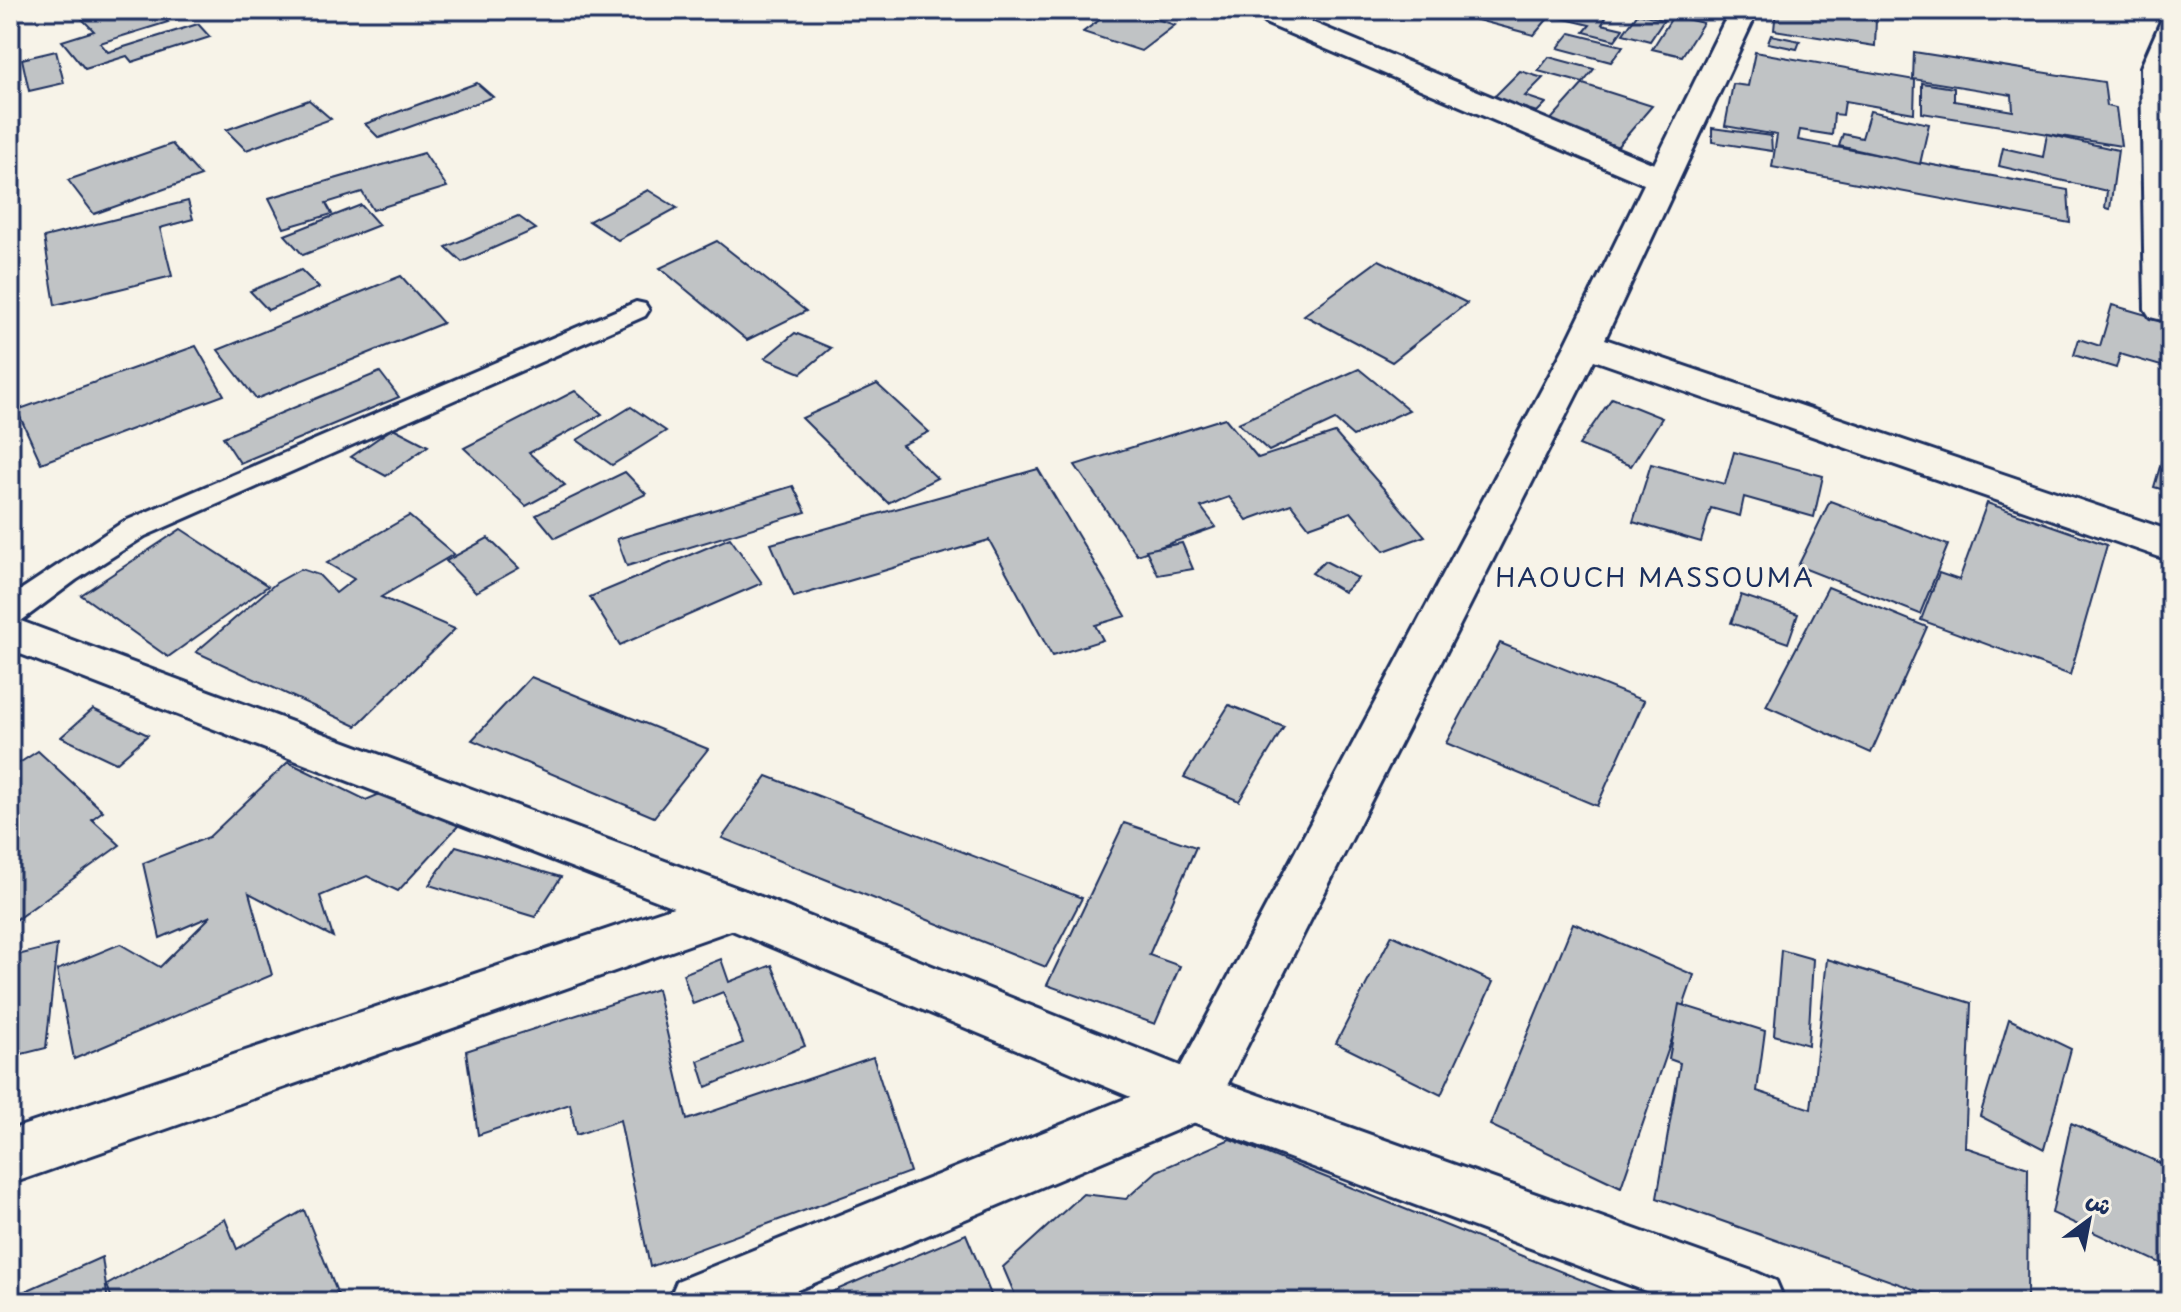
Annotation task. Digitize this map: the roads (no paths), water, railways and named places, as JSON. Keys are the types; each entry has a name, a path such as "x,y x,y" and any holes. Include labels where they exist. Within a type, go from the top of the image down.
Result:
{"street":[{"path":"698,1302 1193,1097 1584,344 1744,10"},
{"path":"1275,17 1663,180"},
{"path":"2171,27 2163,68 2166,240 2163,309 2171,311"},
{"path":"1584,344 2171,546"},
{"path":"10,633 733,908 1193,1097 1755,1302"},
{"path":"10,1157 733,908"}],"lane":[{"path":"10,613 65,572 134,529 636,310"}],"district":[{"name":"HAOUCH MASSOUMA","path":"1655,578"}]}
